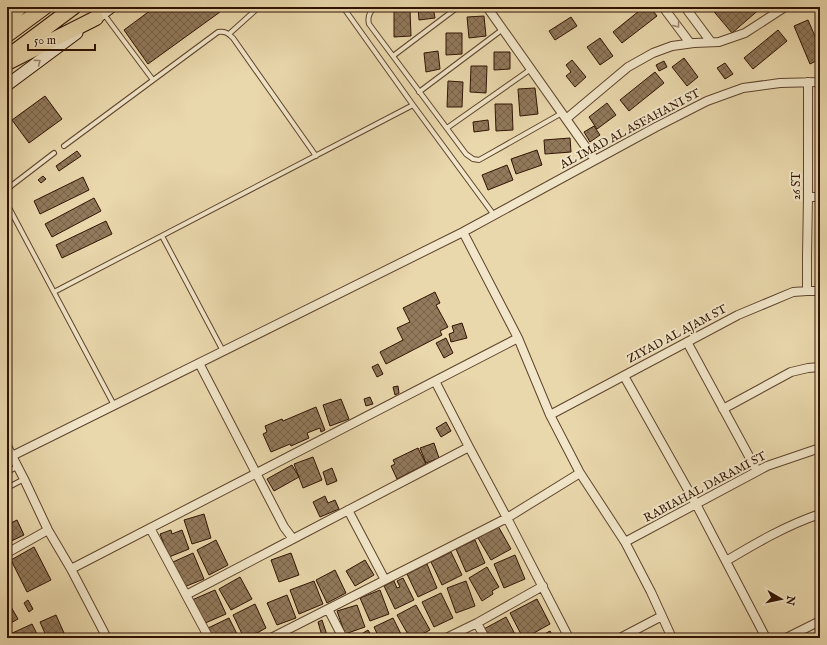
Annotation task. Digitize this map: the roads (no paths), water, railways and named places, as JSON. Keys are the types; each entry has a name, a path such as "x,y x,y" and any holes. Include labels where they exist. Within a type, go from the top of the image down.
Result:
{"highway":[{"path":"7,20 20,7"},
{"path":"7,35 45,7"},
{"path":"7,58 74,7"},
{"path":"7,63 103,13"}],"main road":[{"path":"7,10 12,7"},
{"path":"7,85 103,13"}],"street":[{"path":"487,7 595,160"},
{"path":"664,7 690,43"},
{"path":"685,7 711,42"},
{"path":"564,116 628,67 653,53 672,46 690,43 720,42 745,33 785,7"},
{"name":"26 ST","path":"807,290 808,82"},
{"name":"AL IMAD AL ASFAHANI ST","path":"12,456 463,232 656,127 707,101 743,88 780,83 820,82"},
{"path":"808,197 820,198"},
{"path":"463,232 518,338 550,415 580,473 625,542 651,592 672,638"},
{"name":"ZIYAD AL AJAM ST","path":"550,415 745,312 793,292 807,290 820,292"},
{"path":"71,569 518,338"},
{"path":"687,342 757,471"},
{"path":"199,363 284,527 293,539"},
{"path":"723,409 791,372 820,367"},
{"path":"624,376 696,504 766,638"},
{"path":"434,381 569,638"},
{"path":"7,446 48,530 71,569 107,638"},
{"path":"186,595 469,447"},
{"name":"RABIAHAL DARAMI ST","path":"625,542 766,466 820,448"},
{"path":"271,638 507,518 580,473"},
{"path":"348,510 385,580"},
{"path":"726,561 802,520 820,514"},
{"path":"150,528 209,638"},
{"path":"7,553 48,530"},
{"path":"446,638 543,586"},
{"path":"328,609 343,638"},
{"path":"620,638 662,616"},
{"path":"786,638 820,621"},
{"path":"477,622 485,638"}],"lane":[{"path":"229,34 259,7"},
{"path":"343,7 494,215"},
{"path":"376,7 369,14 369,24 466,154 473,159 479,160 564,116"},
{"path":"393,56 458,7"},
{"path":"103,13 153,80"},
{"path":"420,92 503,29"},
{"path":"64,146 218,32 223,31 229,34 316,156"},
{"path":"447,128 531,69"},
{"path":"54,292 413,105"},
{"path":"7,192 11,186 54,153"},
{"path":"7,204 114,406"},
{"path":"162,236 223,351"},
{"path":"7,472 18,466"},
{"path":"7,488 24,480"}]}
